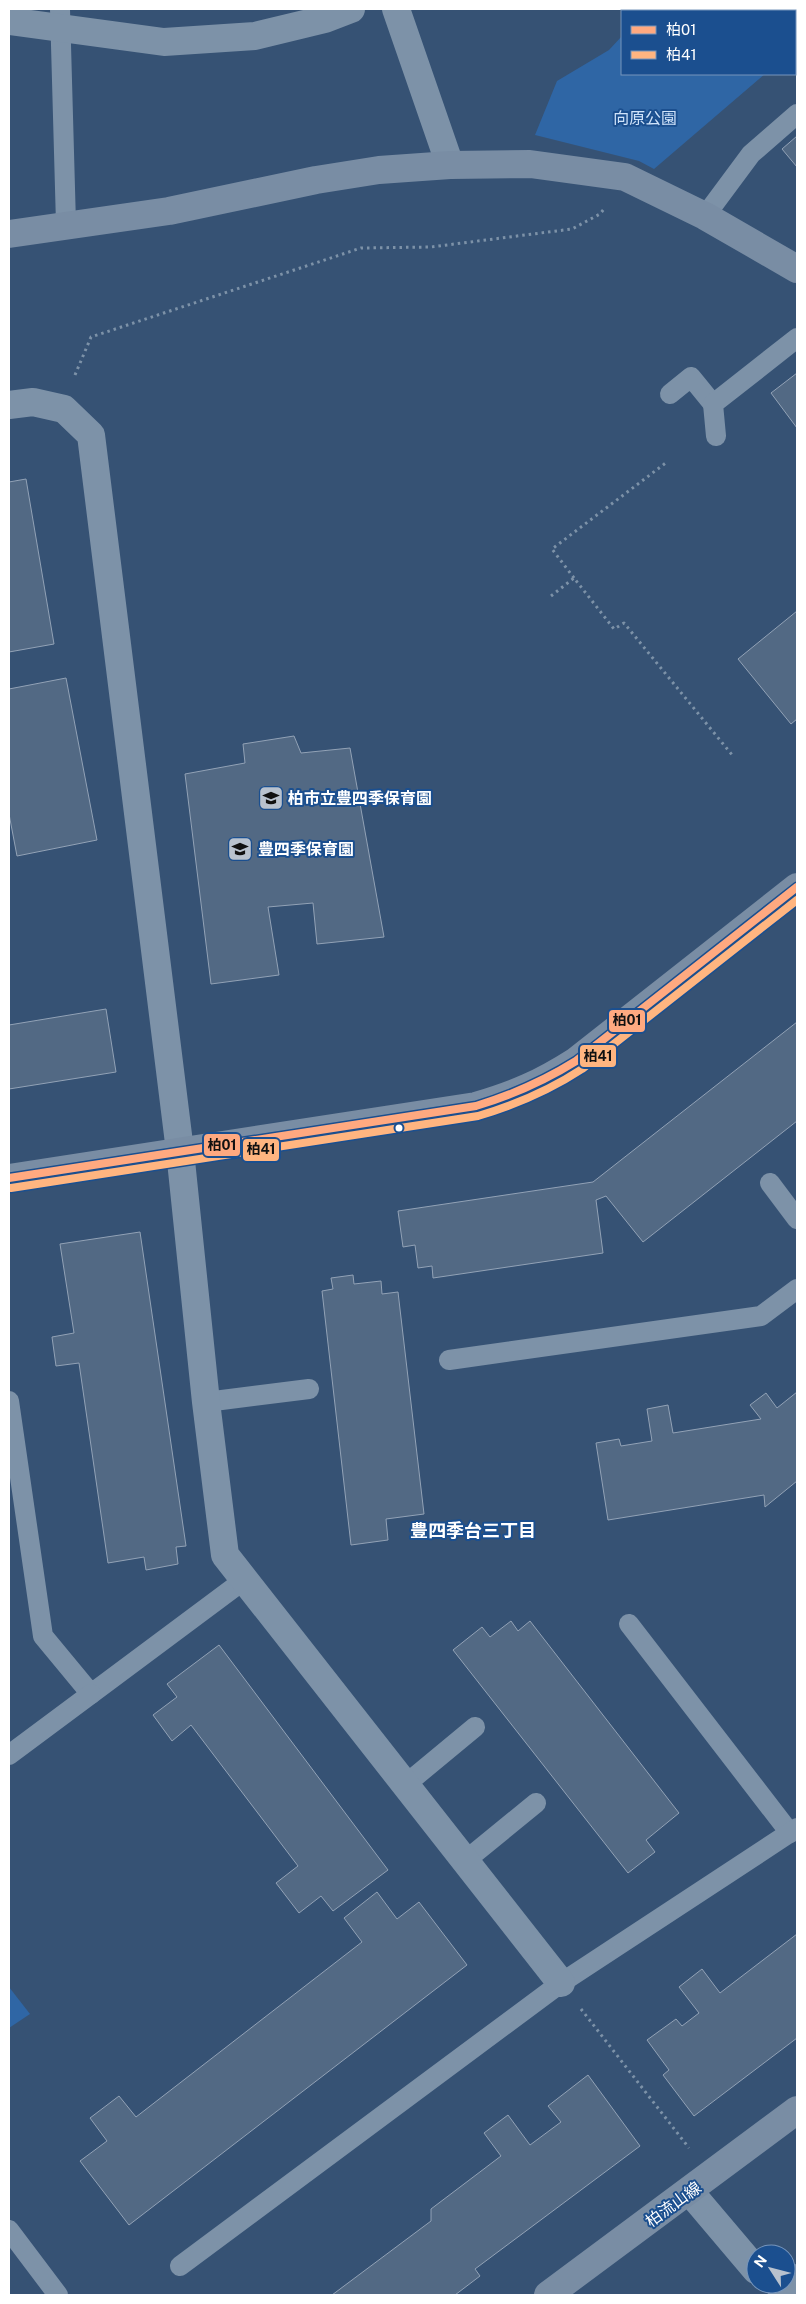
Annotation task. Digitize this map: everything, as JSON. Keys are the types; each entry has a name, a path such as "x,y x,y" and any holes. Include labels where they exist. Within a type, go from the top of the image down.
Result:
{"street":[{"path":"9,21 60,19 164,42 255,36 325,19 351,9"},
{"path":"396,9 450,165"},
{"path":"9,234 66,224 169,211 379,170 450,165 530,164 625,177 705,216 797,269"},
{"path":"9,405 33,402 64,410 91,435 180,1152 206,1402 225,1556 561,1982"},
{"path":"9,1178 476,1106 516,1094 551,1077 576,1061 797,887"},
{"name":"柏流山線","path":"548,2295 690,2192 797,2110"},
{"path":"690,2192 746,2258"}],"lane":[{"path":"60,19 66,224"},
{"path":"705,216 751,154 797,114"},
{"path":"713,404 797,338"},
{"path":"670,394 691,377 713,404 716,436"},
{"path":"770,1183 797,1219"},
{"path":"449,1360 761,1316 797,1289"},
{"path":"206,1402 309,1390"},
{"path":"9,1402 43,1636 91,1694"},
{"path":"9,1755 244,1580"},
{"path":"180,2266 561,1982 794,1830 629,1624"},
{"path":"405,1785 475,1727"},
{"path":"465,1861 536,1802"},
{"path":"9,2230 58,2295"}],"path":[{"path":"75,375 91,337 361,248 431,247 572,229 600,214 625,177"},
{"path":"667,462 552,549 614,629 624,623 733,756"},
{"path":"551,596 574,578"},
{"path":"561,1982 694,2155"}],"green space":[{"path":"797,9 797,46 796,10 648,10"},
{"name":"向原公園","path":"621,37 621,75 764,75 654,169 639,161 535,135 557,81 609,50"},
{"path":"9,1987 30,2014 9,2028"}],"building":[{"path":"797,136 797,167 782,149"},
{"path":"797,373 797,428 771,393"},
{"path":"26,479 54,644 9,652 9,482"},
{"path":"797,611 797,719 791,724 738,659"},
{"path":"66,678 97,840 17,856 9,814 9,689"},
{"path":"294,736 301,753 350,748 384,937 317,944 313,903 268,907 279,975 211,984 185,774 245,763 243,744"},
{"path":"106,1009 116,1072 9,1089 9,1025"},
{"path":"797,1022 797,1121 643,1242 606,1196 596,1200 603,1253 433,1278 432,1266 418,1268 415,1245 403,1247 398,1211 593,1182"},
{"path":"140,1232 186,1546 176,1547 178,1564 146,1570 144,1557 108,1563 79,1363 56,1366 52,1337 74,1333 60,1244"},
{"path":"353,1275 354,1284 381,1281 382,1294 398,1292 424,1514 386,1519 388,1540 351,1545 322,1291 333,1289 331,1278"},
{"path":"797,1392 797,1481 765,1507 764,1495 608,1520 596,1443 619,1439 621,1446 652,1441 647,1409 668,1405 673,1433 761,1419 750,1405 766,1393 777,1408"},
{"path":"511,1621 518,1631 530,1621 679,1813 646,1840 655,1852 628,1873 453,1650 482,1627 490,1637"},
{"path":"219,1645 388,1870 333,1911 321,1896 299,1913 276,1883 298,1866 191,1725 172,1741 153,1715 177,1697 167,1684"},
{"path":"377,1892 397,1919 419,1902 467,1965 129,2225 80,2161 107,2141 90,2118 119,2096 136,2117 362,1942 344,1918"},
{"path":"797,1934 797,2038 694,2116 663,2075 669,2070 647,2040 676,2019 682,2026 699,2013 679,1987 702,1969 720,1993"},
{"path":"588,2075 640,2146 475,2269 480,2276 455,2295 332,2295 431,2221 431,2209 501,2156 484,2133 508,2115 530,2145 561,2122 548,2106"}],"transit line":[{"name":"柏01","path":"9,1178 476,1106 502,1097 528,1087 576,1061 797,887"},
{"name":"柏41","path":"11,1188 478,1116 505,1107 545,1090 582,1069 797,900"}],"place":[{"name":"柏市立豊四季保育園","path":"271,798"},
{"name":"豊四季保育園","path":"240,849"}],"district":[{"name":"豊四季台三丁目","path":"473,1531"}]}
